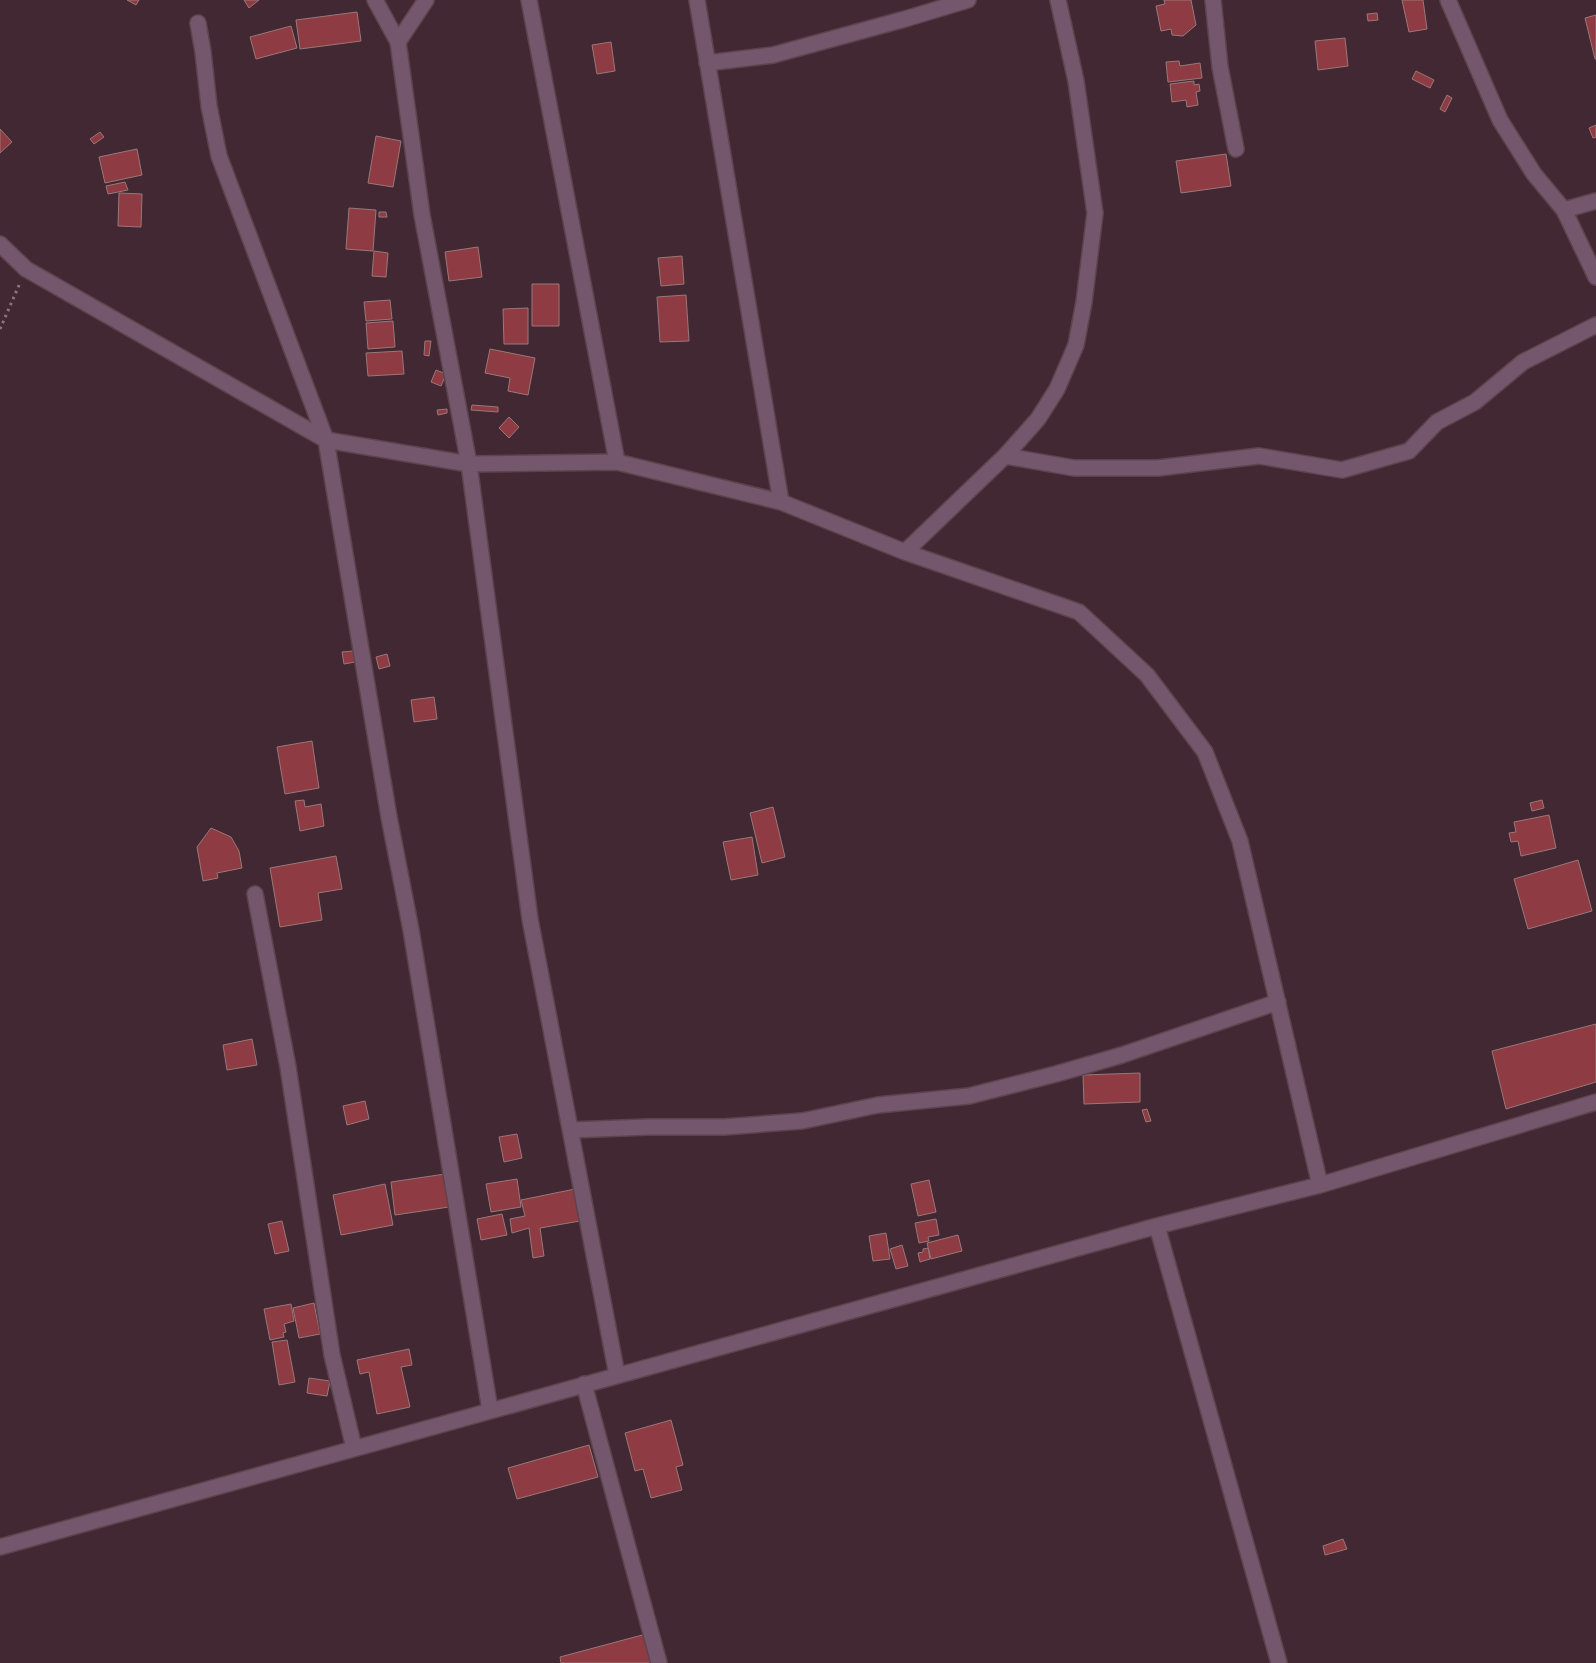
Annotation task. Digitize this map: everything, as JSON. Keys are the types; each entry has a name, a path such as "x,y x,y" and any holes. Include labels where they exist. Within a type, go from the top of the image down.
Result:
{"street":[{"path":"375,0 398,42 422,215 469,464 530,919 617,1375"},
{"path":"398,42 426,0"},
{"path":"529,0 617,462"},
{"path":"697,0 706,63 781,502"},
{"path":"706,63 773,55 968,0"},
{"path":"905,552 1005,456 1038,419 1057,390 1076,345 1084,302 1095,213 1076,81 1058,0"},
{"path":"1213,0 1220,67 1236,148"},
{"path":"1448,0 1500,120 1534,174 1564,210 1596,277"},
{"path":"198,23 209,106 219,156 326,440 389,817 411,930 490,1410"},
{"path":"1564,210 1596,201"},
{"path":"0,244 26,269 326,440 469,464 617,462 781,502 905,552 1079,612 1147,675 1205,752 1240,841 1320,1185"},
{"path":"1005,456 1074,468 1158,468 1259,456 1342,470 1409,451 1437,422 1476,402 1523,362 1596,325"},
{"path":"255,894 288,1067 332,1355 354,1448"},
{"path":"571,1130 724,1126 802,1121 878,1105 969,1096 1122,1056 1278,1002"},
{"path":"0,1547 1157,1226 1320,1185 1596,1102"},
{"path":"1157,1226 1279,1663"},
{"path":"584,1384 660,1663"}],"path":[{"path":"0,329 26,269"}],"building":[{"path":"127,0 139,0 136,5"},
{"path":"244,0 259,0 249,8"},
{"path":"1164,0 1191,0 1196,25 1183,36 1172,35 1171,29 1161,31 1156,6 1165,4"},
{"path":"1402,0 1423,0 1427,29 1409,32"},
{"path":"357,12 361,41 300,49 296,20"},
{"path":"1377,13 1378,20 1368,21 1367,14"},
{"path":"1596,15 1596,59 1595,59 1585,18"},
{"path":"291,26 297,48 256,59 250,37"},
{"path":"1345,38 1348,66 1318,70 1315,41"},
{"path":"611,42 615,71 597,74 592,45"},
{"path":"1179,61 1180,66 1200,63 1202,78 1168,82 1166,62"},
{"path":"1416,71 1434,80 1430,88 1412,79"},
{"path":"1194,81 1194,85 1199,84 1200,91 1196,92 1198,105 1187,107 1186,100 1172,102 1170,84"},
{"path":"1447,95 1452,98 1445,112 1440,109"},
{"path":"1596,125 1596,137 1593,138 1589,128"},
{"path":"0,129 12,142 0,153"},
{"path":"100,132 104,137 94,144 90,139"},
{"path":"376,136 401,141 393,187 368,183"},
{"path":"137,149 142,175 105,183 99,157"},
{"path":"1226,154 1231,186 1181,193 1176,161"},
{"path":"125,182 128,190 108,194 106,186"},
{"path":"119,193 142,194 141,227 118,226"},
{"path":"349,208 376,210 373,251 346,249"},
{"path":"379,212 386,212 387,217 379,217"},
{"path":"478,247 482,277 449,281 445,252"},
{"path":"374,251 388,253 386,277 372,276"},
{"path":"682,256 684,284 661,286 658,258"},
{"path":"532,284 559,284 559,326 532,326"},
{"path":"686,295 689,341 660,342 657,297"},
{"path":"390,300 392,319 366,321 364,302"},
{"path":"528,308 528,344 504,344 503,309"},
{"path":"393,321 395,347 368,349 366,323"},
{"path":"425,341 431,341 429,356 424,355"},
{"path":"490,349 535,358 528,395 508,391 510,378 485,373"},
{"path":"402,351 404,374 368,376 366,353"},
{"path":"436,370 446,374 441,386 431,382"},
{"path":"472,405 498,407 498,412 471,410"},
{"path":"447,409 447,413 438,415 437,410"},
{"path":"509,417 519,427 509,438 499,428"},
{"path":"353,651 355,662 344,664 342,652"},
{"path":"387,654 390,666 379,669 376,657"},
{"path":"434,697 437,719 414,722 411,700"},
{"path":"312,741 319,788 285,794 277,747"},
{"path":"304,800 305,807 321,804 324,826 300,831 295,801"},
{"path":"1542,800 1544,808 1532,811 1530,803"},
{"path":"773,807 785,857 762,863 750,813"},
{"path":"1549,815 1556,848 1521,856 1518,841 1511,842 1509,833 1516,832 1514,822"},
{"path":"211,828 231,837 239,851 242,868 217,873 218,878 203,881 197,847"},
{"path":"752,837 758,875 731,880 723,842"},
{"path":"336,856 342,889 318,893 322,920 280,927 270,868"},
{"path":"1578,860 1592,911 1528,929 1514,879"},
{"path":"1596,1024 1596,1082 1506,1109 1492,1051"},
{"path":"252,1039 257,1065 227,1070 223,1045"},
{"path":"1140,1073 1140,1102 1084,1104 1083,1075"},
{"path":"365,1101 369,1119 347,1125 343,1106"},
{"path":"1147,1109 1151,1121 1146,1122 1142,1110"},
{"path":"517,1134 522,1158 504,1162 499,1137"},
{"path":"445,1174 449,1207 395,1215 391,1182"},
{"path":"517,1179 521,1207 491,1212 486,1184"},
{"path":"929,1180 936,1212 918,1216 911,1184"},
{"path":"385,1184 393,1225 341,1235 333,1195"},
{"path":"575,1189 580,1221 540,1228 544,1256 533,1258 529,1228 512,1233 510,1219 525,1216 521,1200"},
{"path":"502,1214 507,1235 481,1240 477,1219"},
{"path":"936,1219 939,1235 928,1237 929,1241 919,1243 915,1223"},
{"path":"282,1221 289,1251 275,1254 268,1224"},
{"path":"886,1233 890,1259 873,1261 869,1236"},
{"path":"958,1235 962,1251 931,1259 927,1243"},
{"path":"902,1245 908,1266 896,1269 890,1249"},
{"path":"928,1248 930,1259 920,1262 918,1253"},
{"path":"314,1303 320,1334 299,1338 293,1308"},
{"path":"291,1304 294,1321 284,1324 286,1332 283,1333 284,1337 270,1340 264,1309"},
{"path":"287,1340 295,1382 279,1385 272,1342"},
{"path":"409,1349 412,1365 401,1367 410,1407 377,1414 369,1372 360,1374 357,1360"},
{"path":"309,1378 330,1381 327,1396 307,1393"},
{"path":"671,1420 683,1465 676,1467 682,1490 651,1498 643,1469 635,1471 625,1433"},
{"path":"589,1445 598,1477 517,1499 508,1468"},
{"path":"1343,1539 1347,1549 1325,1555 1323,1546"},
{"path":"646,1634 653,1663 561,1663 560,1657"}]}
